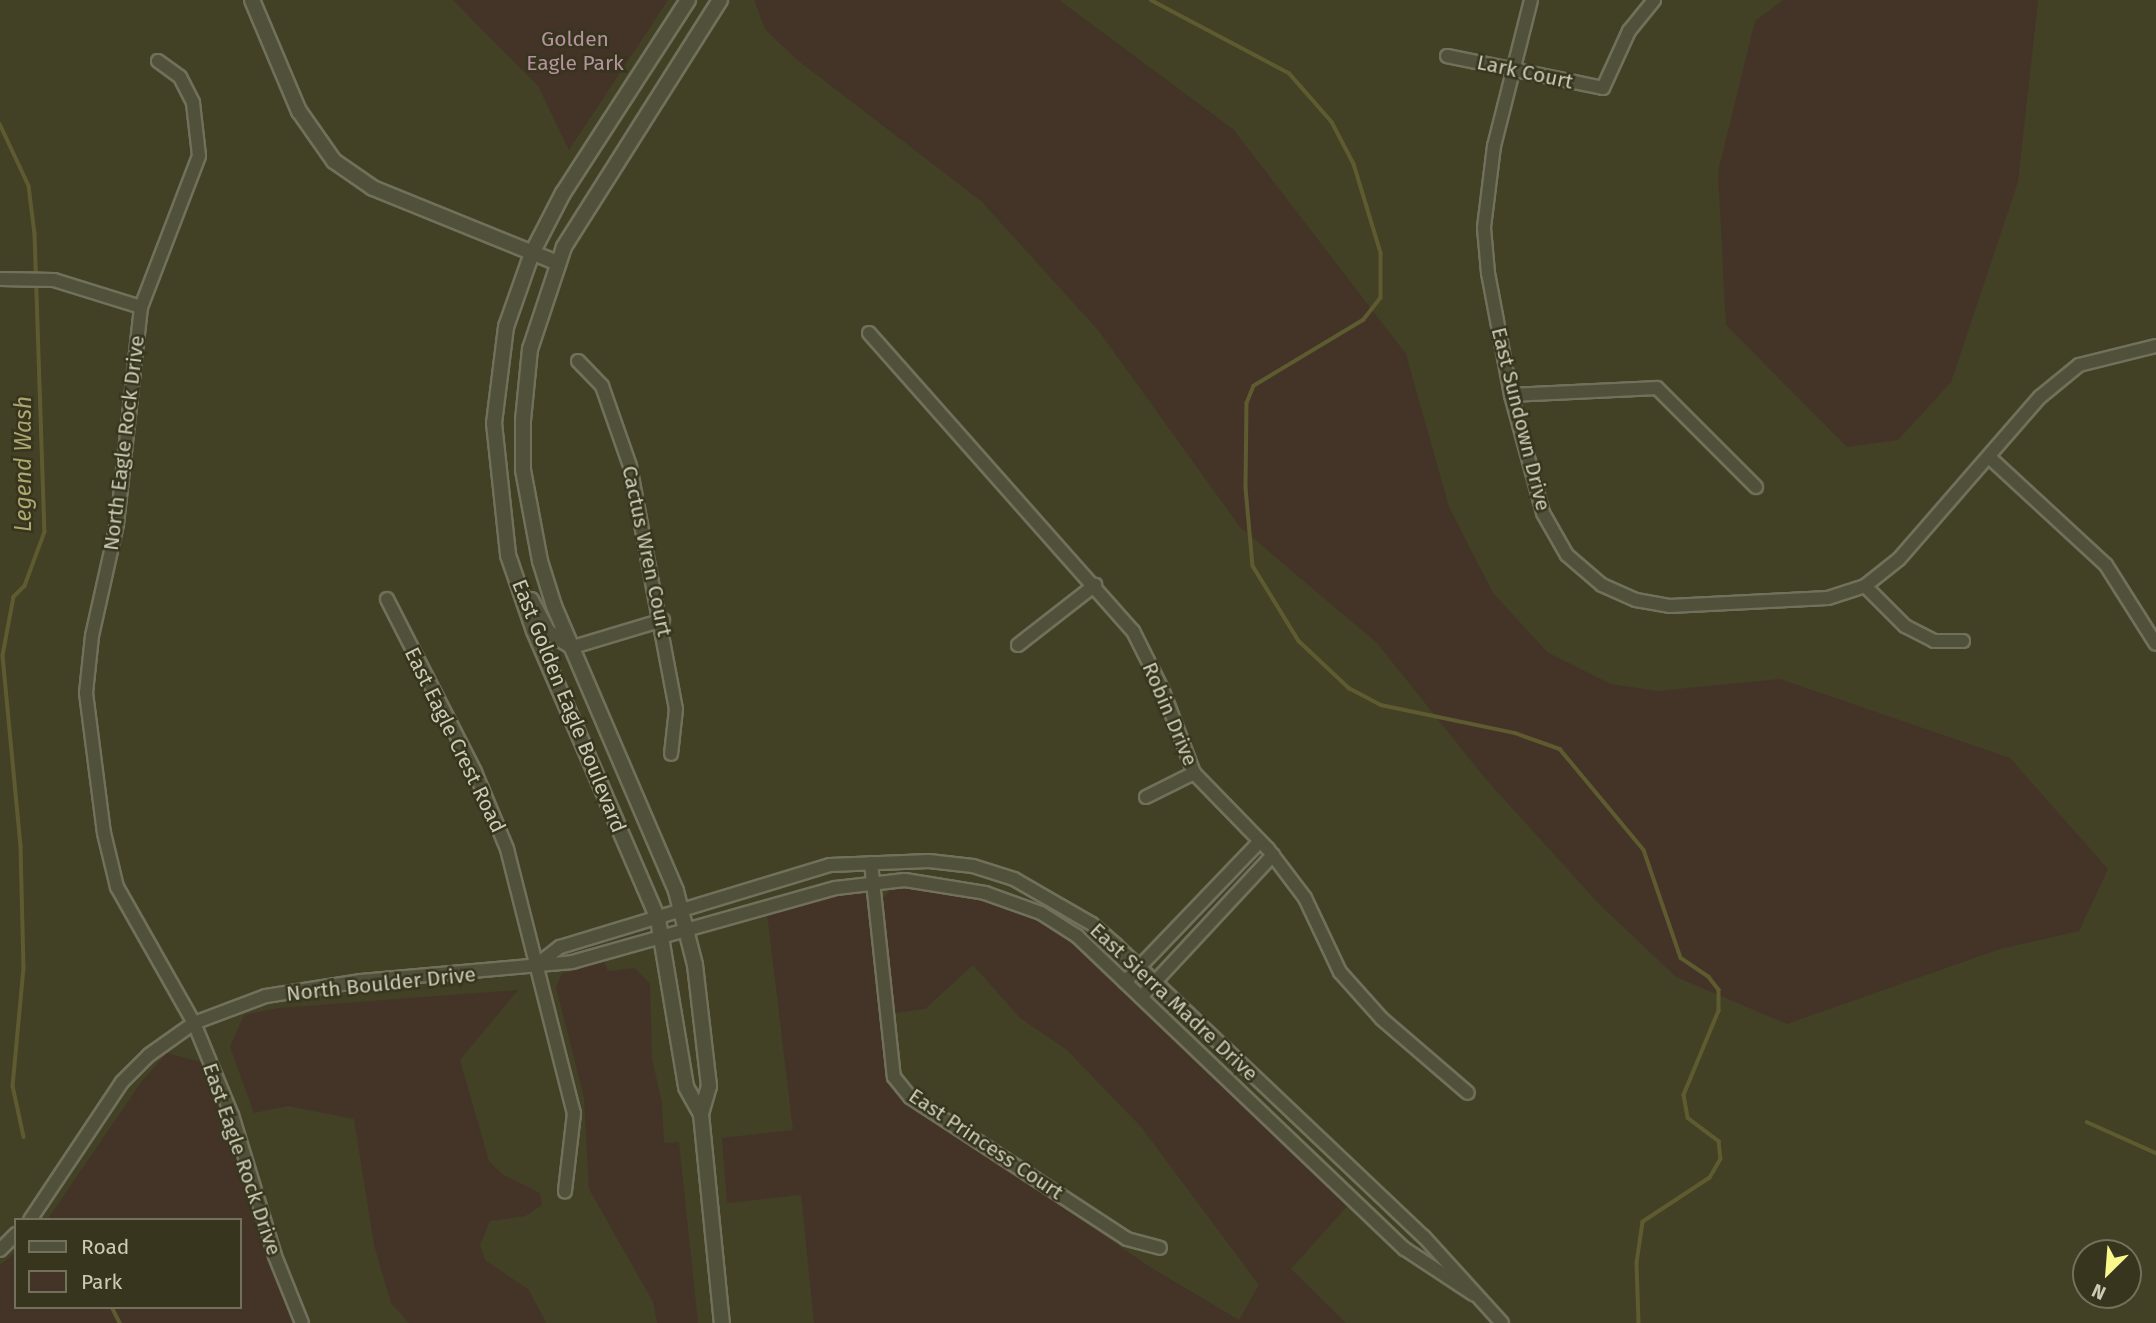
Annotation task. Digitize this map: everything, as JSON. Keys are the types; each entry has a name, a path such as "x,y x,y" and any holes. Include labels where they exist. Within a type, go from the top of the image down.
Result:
{"street":[{"path":"252,0 299,111 334,161 373,187 558,262"},
{"name":"East Golden Eagle Boulevard","path":"688,0 564,193 532,253 506,327 497,377 496,471 508,555 534,631 658,919 686,1087 701,1114"},
{"name":"East Golden Eagle Boulevard","path":"720,0 602,183 558,262 530,349 523,470 540,561 683,912 695,965 709,1086 701,1114 722,1323"},
{"name":"East Sundown Drive","path":"1531,0 1494,146 1483,228 1511,395 1554,536 1581,570 1602,585 1636,600 1670,606 1828,598 1865,586 1899,559 2040,397 2079,365 2156,346"},
{"name":"Lark Court","path":"1447,56 1603,88 1629,31 1654,0"},
{"name":"North Eagle Rock Drive","path":"117,887 103,833 86,693 92,636 117,524 141,307 199,156 193,103 180,78 158,61"},
{"path":"0,279 54,280 141,307"},
{"name":"Robin Drive","path":"869,333 1133,631 1163,691 1194,773 1273,855 1305,898 1340,972 1382,1019 1468,1093"},
{"name":"Cactus Wren Court","path":"578,361 602,386 616,419 663,621 676,709 671,754"},
{"path":"1511,395 1657,388 1756,488"},
{"path":"1989,457 2106,565 2156,643"},
{"path":"508,555 548,632 573,647 663,621"},
{"path":"1018,645 1095,585"},
{"path":"1865,586 1905,626 1934,640 1963,641"},
{"name":"East Eagle Crest Road","path":"387,599 481,785 507,849 574,1113 565,1191"},
{"path":"1146,797 1194,773"},
{"path":"1125,982 1260,841"},
{"path":"1141,997 1273,855"},
{"name":"East Sierra Madre Drive","path":"683,912 830,865 871,863 973,866 1014,879 1092,924 1424,1237 1502,1323"},
{"name":"East Princess Court","path":"871,863 894,1077 910,1097 1127,1239 1160,1248"},
{"name":"East Sierra Madre Drive","path":"687,931 836,888 875,883 932,881 1011,901 1054,919 1141,997 1405,1249 1473,1294"},
{"name":"East Eagle Rock Drive","path":"117,887 194,1023 232,1115 275,1256 302,1323"},
{"name":"North Boulder Drive","path":"538,965 560,947 683,912"},
{"name":"North Boulder Drive","path":"31,1218 122,1082 149,1055 194,1023 266,996 361,981 481,974 572,962 687,931"},
{"path":"0,1250 14,1236"}],"green space":[{"name":"Golden Eagle Park","path":"453,0 668,0 569,150 538,86"},
{"path":"754,0 1059,0 1233,129 1406,354 1449,507 1493,593 1547,652 1611,684 1657,691 1780,679 2010,758 2108,869 2079,931 2000,949 1787,1024 1676,977 1598,903 1484,777 1377,643 1240,527 1098,330 981,201 796,59 765,29"},
{"path":"1783,0 2038,0 2018,182 1951,382 1898,440 1847,447 1726,325 1718,172 1755,21"},
{"path":"893,886 970,895 1015,909 1055,930 1091,959 1350,1203 1291,1269 1346,1323 814,1323 801,1195 727,1203 722,1138 793,1130 767,913 859,889 869,898 886,1069 912,1105 1150,1267 1239,1320 1259,1285 1142,1128 1067,1050 1020,1018 973,965 925,1009 894,1013 883,899"},
{"path":"604,962 608,971 634,968 650,983 652,1059 662,1103 664,1143 679,1142 698,1323 657,1323 653,1302 589,1189 584,1098 556,987 562,974"},
{"path":"518,990 460,1060 489,1161 502,1174 540,1193 542,1205 525,1216 490,1221 480,1245 485,1260 529,1290 546,1323 409,1323 391,1303 374,1245 354,1119 288,1106 254,1113 230,1047 244,1015 279,1008"},
{"path":"167,1053 201,1062 220,1100 266,1255 293,1323 0,1323 0,1265 14,1254 14,1309 242,1309 242,1218 48,1218 142,1081"}],"waterway":[{"path":"1151,0 1289,73 1332,122 1354,164 1381,253 1381,298 1364,320 1254,386 1247,403 1246,488 1253,566 1299,641 1349,688 1381,705 1515,733 1560,749 1644,850 1681,958 1709,977 1719,990 1719,1011 1684,1095 1688,1118 1719,1141 1721,1159 1710,1178 1643,1222 1637,1263 1639,1323"},
{"name":"Legend Wash","path":"0,124 29,186 35,234 45,532 25,586 14,597 3,656 21,846 24,968 13,1086 24,1137"},
{"path":"2087,1122 2156,1153"},
{"name":"Legend Wash","path":"113,1309 120,1323"}]}
